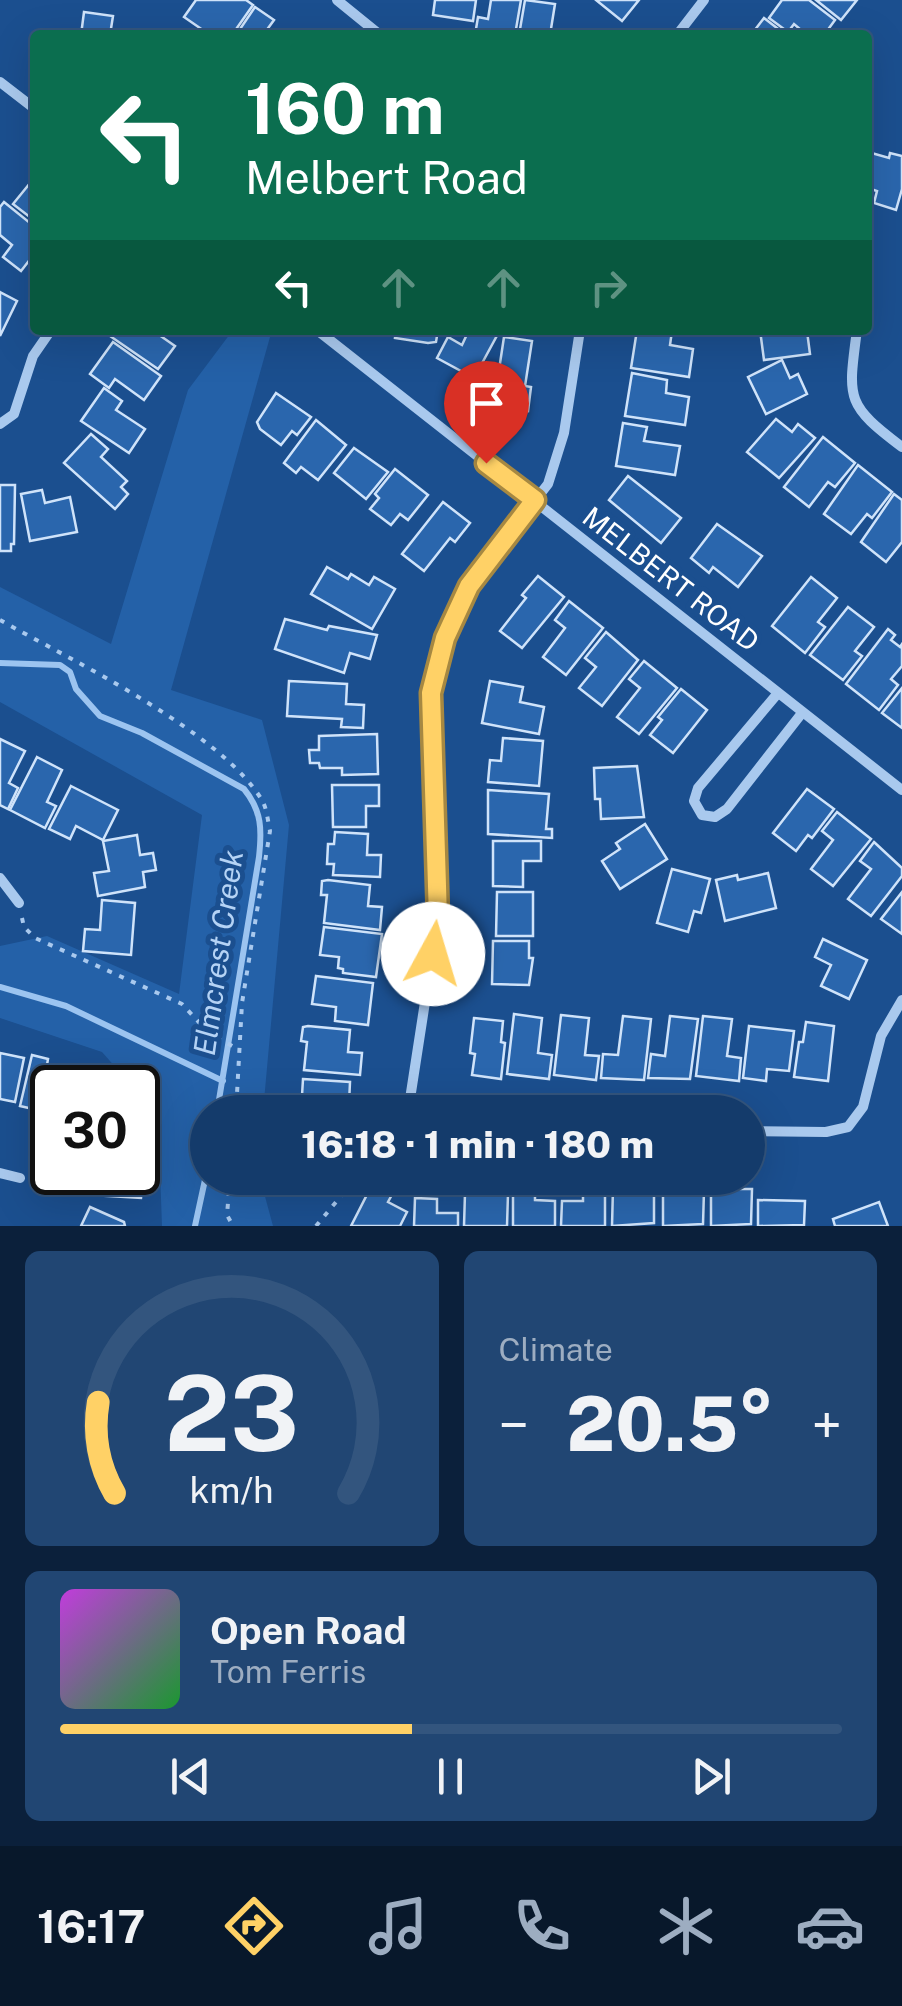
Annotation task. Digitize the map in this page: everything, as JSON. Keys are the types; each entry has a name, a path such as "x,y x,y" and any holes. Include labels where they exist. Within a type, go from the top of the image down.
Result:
{"street":[{"path":"337,0 374,30"},
{"path":"681,30 704,0"},
{"path":"0,82 30,105"},
{"path":"0,424 14,414 32,356 47,335"},
{"name":"MELBERT ROAD","path":"323,335 902,790"},
{"path":"411,1095 438,918 431,693 445,638 469,586 548,484 564,434 579,335"},
{"path":"856,335 850,385 853,398 868,421 902,447"},
{"path":"778,692 698,788 694,801 702,815 715,818 727,809 802,713"},
{"path":"0,878 19,903"},
{"path":"765,1131 826,1132 848,1126 863,1107 881,1036 902,1000"},
{"path":"0,1173 20,1178"}],"path":[{"path":"0,620 132,694 202,739 244,776 264,804 270,831 236,1049 236,1095"},
{"path":"19,903 24,926 35,938 182,1004 216,1039 236,1049"},
{"path":"229,1195 227,1215 233,1226"},
{"path":"316,1226 342,1195"}],"shaded area":[{"path":"229,335 267,335 270,337 171,690 262,720 289,825 265,1095 190,1095 190,1195 265,1195 273,1226 162,1226 160,1065 114,1065 102,1052 0,1018 0,946 47,936 179,994 202,815 0,702 0,587 111,644 188,390"}],"building":[{"path":"196,0 246,0 253,5 236,30 203,30 184,17"},
{"path":"435,0 476,0 473,21 433,15"},
{"path":"491,0 521,0 516,30 476,30 478,17 488,19"},
{"path":"525,0 555,4 551,30 520,30"},
{"path":"596,0 639,0 622,21"},
{"path":"782,0 809,0 835,20 828,30 801,30 794,24 785,30 769,18"},
{"path":"816,0 857,0 841,20"},
{"path":"255,7 274,20 267,30 239,30"},
{"path":"84,12 113,16 111,30 82,30"},
{"path":"764,18 780,30 755,30"},
{"path":"872,153 889,158 890,153 902,156 902,189 896,210 874,203 877,191 872,189"},
{"path":"30,183 30,217 13,204"},
{"path":"4,202 30,223 30,259 21,271 3,257 12,245 0,235 0,207"},
{"path":"0,292 17,301 0,336"},
{"path":"159,335 175,346 158,369 110,336"},
{"path":"437,335 436,342 428,343 395,338"},
{"path":"467,335 497,335 474,378 437,358 448,337 462,345"},
{"path":"636,335 671,335 670,345 693,349 689,377 631,368"},
{"path":"761,335 808,335 810,354 764,360"},
{"path":"504,337 532,341 525,386 531,387 528,411 494,406 495,402 487,401 490,382 497,383"},
{"path":"113,342 161,376 144,400 115,379 109,388 90,374"},
{"path":"782,360 790,378 798,374 807,394 766,414 748,377"},
{"path":"632,373 667,380 666,393 689,397 685,425 625,416"},
{"path":"104,388 122,401 116,410 145,429 129,453 81,421"},
{"path":"276,393 311,417 297,435 292,431 281,445 257,422"},
{"path":"776,419 792,432 798,424 815,438 779,478 747,452"},
{"path":"316,420 346,445 318,480 301,467 296,473 284,463"},
{"path":"623,423 647,427 644,441 680,446 675,475 616,466"},
{"path":"91,434 108,449 101,457 127,481 121,487 128,494 115,509 64,463"},
{"path":"823,437 855,463 835,487 828,482 809,507 784,487"},
{"path":"354,448 388,472 366,499 334,473"},
{"path":"858,465 892,492 872,518 867,514 851,534 824,514"},
{"path":"395,469 428,495 408,520 400,514 391,525 370,509 379,498 375,494"},
{"path":"628,476 681,518 661,543 609,500"},
{"path":"0,485 15,485 11,551 0,551"},
{"path":"42,490 45,503 70,497 77,532 30,541 21,494"},
{"path":"894,494 902,500 902,542 886,562 861,542"},
{"path":"443,502 470,523 455,542 450,538 424,571 402,554"},
{"path":"717,524 762,556 738,587 713,567 709,573 691,558"},
{"path":"327,567 348,579 351,574 369,585 374,577 395,589 372,629 311,594"},
{"path":"538,576 564,597 522,648 500,631"},
{"path":"811,577 837,598 818,622 825,627 805,653 772,626"},
{"path":"569,601 603,628 566,675 543,657 565,628 555,620"},
{"path":"848,607 874,627 855,651 862,656 843,680 810,655"},
{"path":"285,619 327,630 329,626 377,635 370,659 350,653 344,673 275,649"},
{"path":"888,629 895,635 891,640 900,647 902,644 902,666 891,679 898,685 879,710 846,684"},
{"path":"606,632 638,660 602,706 579,688 596,667 585,658"},
{"path":"644,661 677,688 639,734 617,717 640,688 629,679"},
{"path":"289,681 347,684 346,704 364,705 363,728 341,727 342,719 287,716"},
{"path":"490,681 523,687 520,702 544,707 539,734 482,723"},
{"path":"902,688 902,728 882,713"},
{"path":"681,689 707,710 673,753 650,735 662,720 658,717"},
{"path":"377,734 378,774 342,775 342,768 320,768 319,763 310,763 309,750 319,750 319,736"},
{"path":"503,738 543,741 539,786 488,782 490,760 501,761"},
{"path":"0,739 25,751 9,783 18,788 8,809 0,805"},
{"path":"37,757 62,770 47,802 56,806 45,828 10,810"},
{"path":"637,766 644,817 601,819 600,799 595,799 594,768"},
{"path":"332,785 379,785 379,806 366,806 366,827 333,827"},
{"path":"71,786 118,810 103,840 76,826 70,839 49,829"},
{"path":"807,789 834,809 812,838 808,835 796,851 773,833"},
{"path":"488,790 549,794 546,829 552,829 552,838 488,834"},
{"path":"837,812 871,839 833,886 811,869 833,840 822,831"},
{"path":"645,824 667,859 620,889 602,861 620,849 616,843"},
{"path":"335,832 368,834 367,855 381,855 380,877 333,875 334,864 327,864 328,844 334,844"},
{"path":"137,835 140,855 153,853 156,870 143,872 145,887 98,896 94,873 109,871 103,841"},
{"path":"493,841 541,841 541,861 523,861 523,887 493,886"},
{"path":"874,842 902,868 902,876 871,916 848,899 871,869 860,861"},
{"path":"672,869 710,879 701,913 694,911 688,932 657,923"},
{"path":"768,873 776,908 725,921 716,880"},
{"path":"322,881 370,885 368,906 382,907 380,930 324,923 327,895 321,895"},
{"path":"497,892 533,892 533,936 496,936"},
{"path":"902,892 902,934 881,919"},
{"path":"102,900 135,903 131,955 83,951 85,929 100,930"},
{"path":"324,927 382,934 376,977 343,973 338,968 339,957 320,955"},
{"path":"823,939 867,960 849,999 821,986 831,965 815,957"},
{"path":"493,941 529,941 529,958 533,958 529,985 492,984"},
{"path":"316,976 373,983 368,1025 335,1021 336,1007 312,1004"},
{"path":"514,1014 542,1018 538,1053 552,1055 549,1079 507,1074"},
{"path":"561,1015 589,1018 585,1055 599,1056 596,1080 554,1075"},
{"path":"623,1016 651,1019 644,1080 601,1078 603,1054 618,1055"},
{"path":"670,1016 698,1019 690,1079 648,1078 651,1054 665,1056"},
{"path":"703,1016 732,1019 727,1056 741,1058 739,1081 696,1076"},
{"path":"474,1018 503,1021 501,1079 472,1075"},
{"path":"806,1022 834,1026 828,1081 794,1077"},
{"path":"749,1026 794,1031 789,1071 767,1069 766,1081 743,1078"},
{"path":"303,1027 350,1030 348,1052 362,1053 360,1075 304,1070 307,1042 301,1041"},
{"path":"0,1053 24,1058 15,1102 0,1099"},
{"path":"32,1055 48,1059 47,1065 30,1065 30,1108 20,1106"},
{"path":"303,1079 350,1082 349,1095 302,1095"},
{"path":"92,1195 141,1195 141,1198"},
{"path":"367,1195 392,1195 388,1202 407,1212 400,1226 351,1226"},
{"path":"465,1195 508,1195 507,1226 464,1226"},
{"path":"513,1195 535,1195 535,1200 555,1201 555,1226 513,1226"},
{"path":"583,1195 605,1195 605,1226 561,1226 562,1201 583,1201"},
{"path":"613,1195 654,1195 654,1223 612,1226"},
{"path":"663,1195 704,1195 703,1224 663,1226"},
{"path":"711,1195 752,1195 751,1224 711,1226"},
{"path":"415,1198 437,1199 437,1213 458,1213 458,1226 414,1226"},
{"path":"758,1200 805,1201 804,1225 758,1226"},
{"path":"879,1202 888,1226 835,1226 833,1219"},
{"path":"90,1207 124,1222 125,1226 81,1226"}],"waterway":[{"name":"Elmcrest Creek","path":"0,663 60,665 70,672 76,689 100,716 142,733 244,789 254,805 260,829 259,857 220,1095"},
{"path":"0,987 66,1006 223,1081"},
{"name":"Elmcrest Creek","path":"195,1226 202,1195"}],"route":[{"path":"433,954 438,918 431,693 445,638 469,586 535,500 486,463"}]}
